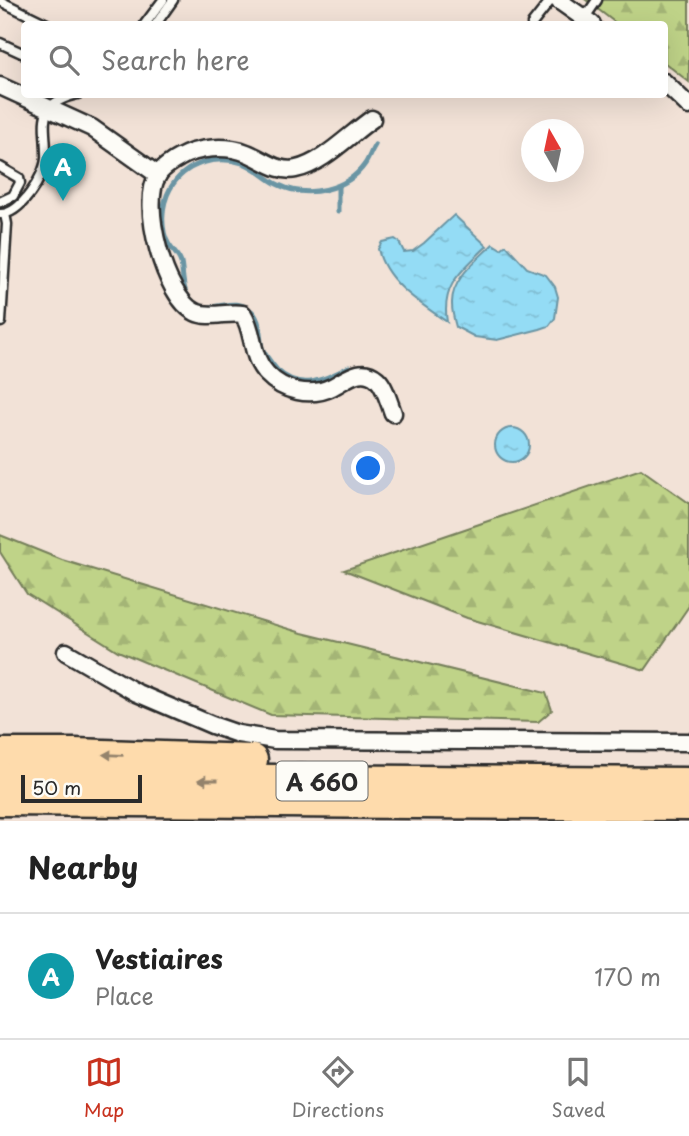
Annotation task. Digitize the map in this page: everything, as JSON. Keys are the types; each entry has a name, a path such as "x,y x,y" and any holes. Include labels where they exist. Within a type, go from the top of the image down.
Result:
{"highway":[{"path":"0,754 74,754 459,768 644,783"},
{"name":"A 660","path":"0,779 689,783"},
{"name":"A 660","path":"0,800 689,805"},
{"path":"580,821 689,819"}],"street":[{"path":"558,0 587,21"},
{"path":"0,86 21,96"},
{"path":"668,86 689,106"},
{"path":"24,98 92,128 158,175"},
{"path":"372,119 310,165 293,170 279,169 248,153 231,148 214,148 180,158 158,175 151,220 155,240 175,293 195,312 215,315 230,311 243,314 249,324 255,356 264,372 279,384 296,391 313,392 332,387 357,373 370,374 379,380 393,413"},
{"path":"65,652 137,693 212,725 238,734 275,740 689,742"}],"lane":[{"path":"147,21 163,0"},
{"path":"158,21 173,0"},
{"path":"534,21 551,0"},
{"path":"588,21 597,0"},
{"path":"0,1 41,21"},
{"path":"0,43 21,53"},
{"path":"1,322 7,224 3,214 21,204 42,173 46,158 44,119 48,110 65,98"},
{"path":"0,167 19,178 19,188 13,197 0,202"}],"green space":[{"path":"586,0 689,0 689,82 668,65 668,21 613,21"},
{"path":"641,469 689,503 689,606 645,670 467,618 344,570"},
{"path":"0,535 62,560 302,633 546,693 552,710 538,722 271,715 118,651 27,594 0,552"}],"water":[{"path":"454,215 487,246 462,271 450,288 446,309 447,322 396,282 382,261 378,249 382,242 395,239 404,252 413,251"},
{"path":"493,244 501,249 506,245 527,268 546,275 555,287 558,297 555,318 549,326 497,340 475,337 456,327 452,304 456,286 466,271"},
{"path":"512,428 524,433 529,445 524,457 512,462 500,457 495,445 500,433"}],"waterway":[{"path":"349,367 313,382 295,381 277,370 267,357 262,348 258,322 249,309 237,304 204,307 193,302 184,287 180,260 166,239 163,210 167,195 176,180 201,163 222,160 243,163 290,189 326,190 357,173 375,145"},
{"path":"338,186 338,212"}],"place":[{"name":"Vestiaires","path":"63,201"}]}
